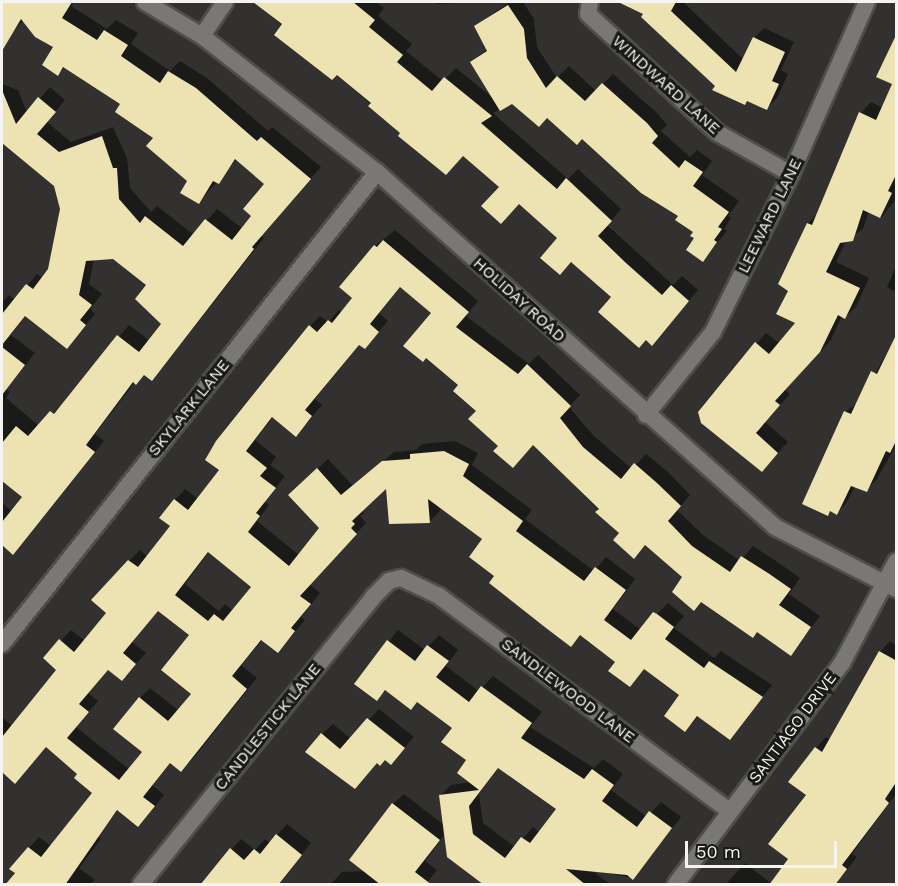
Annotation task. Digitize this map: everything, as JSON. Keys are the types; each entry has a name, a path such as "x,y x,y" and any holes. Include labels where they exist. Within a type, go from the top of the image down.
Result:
{"street":[{"name":"HOLIDAY ROAD","path":"145,2 202,36 377,172 646,415 775,527 891,586"},
{"path":"202,36 225,2"},
{"name":"WINDWARD LANE","path":"590,2 588,14 718,134 791,174"},
{"name":"LEEWARD LANE","path":"646,415 713,332 791,174 867,2"},
{"name":"SKYLARK LANE","path":"2,644 377,172"},
{"name":"SANTIAGO DRIVE","path":"676,885 842,663 891,586 897,562"},
{"name":"SANDLEWOOD LANE","path":"401,578 439,596 730,811"},
{"name":"CANDLESTICK LANE","path":"141,885 373,597 389,581 401,578"}],"building":[{"path":"2,2 72,2 62,18 97,40 104,30 128,45 121,56 160,83 168,71 196,88 257,141 261,137 311,179 252,247 254,249 152,381 144,375 136,385 133,382 86,445 95,452 13,555 2,545 2,522 22,497 2,481 2,443 16,426 28,436 50,411 54,414 117,335 139,352 161,324 135,299 146,285 113,259 86,261 79,295 92,305 80,320 86,325 67,349 25,316 2,345 2,314 26,284 33,289 48,269 60,209 54,186 2,143 2,90 16,124 38,97 56,112 37,134 59,152 102,136 113,168 117,168 119,199 140,223 145,216 183,246 205,219 232,240 251,216 243,209 264,184 235,159 219,184 213,181 199,204 180,193 187,181 146,146 153,138 115,112 120,104 63,67 58,76 42,65 53,47 35,37 21,19 2,51"},
{"path":"253,2 353,2 375,20 369,27 403,55 397,62 432,91 444,77 492,116 481,123 557,189 566,178 612,221 598,236 626,263 662,295 671,285 689,301 652,346 646,340 639,348 598,312 611,297 571,262 560,275 540,258 557,238 519,204 501,224 481,206 499,187 463,156 446,175 398,136 400,133 368,106 371,103 337,75 332,80 274,35 282,24"},
{"path":"618,2 676,2 671,11 736,72 753,37 785,52 772,81 779,84 767,110 747,101 745,105 712,90 715,86 641,17 643,14"},
{"path":"508,5 524,29 527,58 546,88 557,76 585,101 602,83 647,123 658,136 652,143 679,168 685,160 703,172 693,186 729,212 718,227 722,229 714,240 717,242 703,262 686,250 694,238 690,236 693,232 675,220 678,216 641,193 582,139 577,145 547,118 539,127 512,104 500,111 470,62 487,51 474,26"},
{"path":"897,33 897,173 888,191 892,193 880,218 863,210 853,241 840,243 826,272 860,288 845,319 838,315 820,352 775,401 780,405 756,433 778,453 762,472 701,423 698,412 755,342 769,354 795,323 776,314 788,291 778,284 807,223 812,225 859,112 876,120 892,84 876,77"},
{"path":"383,240 469,312 456,327 518,374 527,364 571,406 560,418 583,447 621,479 634,463 657,483 681,506 668,521 692,546 730,572 741,556 768,573 791,589 779,605 811,627 791,656 757,632 753,638 701,602 694,611 672,592 682,577 645,545 634,559 613,540 619,533 595,512 599,509 533,445 513,468 493,451 498,446 468,419 476,411 453,391 458,385 426,358 423,362 403,346 431,313 400,287 370,324 379,332 365,349 359,345 305,410 312,416 296,437 272,417 246,451 267,468 260,476 276,488 256,513 260,516 248,532 289,566 319,528 288,495 317,468 341,495 382,461 410,459 410,454 444,451 469,464 463,476 523,521 516,531 584,581 595,567 626,590 604,620 631,640 653,612 674,627 665,639 704,668 709,661 763,697 730,740 697,716 685,732 664,716 679,695 644,669 630,687 608,671 615,662 580,635 571,647 546,628 489,583 494,576 469,557 482,539 428,499 430,523 389,524 386,489 352,521 355,524 351,528 357,534 300,596 311,604 291,628 295,631 278,653 261,640 232,676 247,689 181,772 170,763 143,797 155,806 138,827 117,810 65,885 5,885 15,873 9,869 28,847 41,857 92,793 74,778 77,774 46,747 15,784 2,772 2,737 56,670 43,658 59,639 74,652 106,613 91,600 128,560 138,567 170,526 159,518 174,499 188,510 219,470 205,460 216,441 309,325 317,332 328,320 332,323 352,298 339,287 374,245 377,247","holes":["208,552 251,587 223,621 214,614 208,621 175,595","158,611 189,635 161,670 191,694 168,721 139,697 113,729 142,752 119,780 67,738 89,712 79,704 108,670 122,681 136,664 123,653"]},
{"path":"897,333 897,439 890,453 886,451 867,492 851,486 837,515 830,511 828,516 802,504 844,411 851,414 871,371 877,374"},
{"path":"2,347 25,365 2,395"},
{"path":"387,640 415,661 427,645 449,661 436,677 469,702 481,686 532,723 521,738 584,779 592,769 614,785 602,801 637,827 649,811 672,828 633,880 627,875 566,869 586,885 484,885 447,857 439,795 479,790 457,773 466,760 441,742 452,728 417,702 411,710 385,690 377,701 354,684","holes":["498,768 556,809 530,843 521,837 505,858 473,834 469,806"]},
{"path":"879,651 897,661 897,781 885,799 889,803 842,865 847,869 835,885 769,885 788,859 768,844 806,795 788,782 815,747 822,752"},
{"path":"367,718 405,748 391,765 385,760 380,766 377,763 355,789 305,752 321,733 340,749"},
{"path":"392,803 440,840 415,872 432,885 381,885 349,860"},
{"path":"276,834 302,855 278,885 200,885 230,848 244,860 254,849 260,854"}]}
